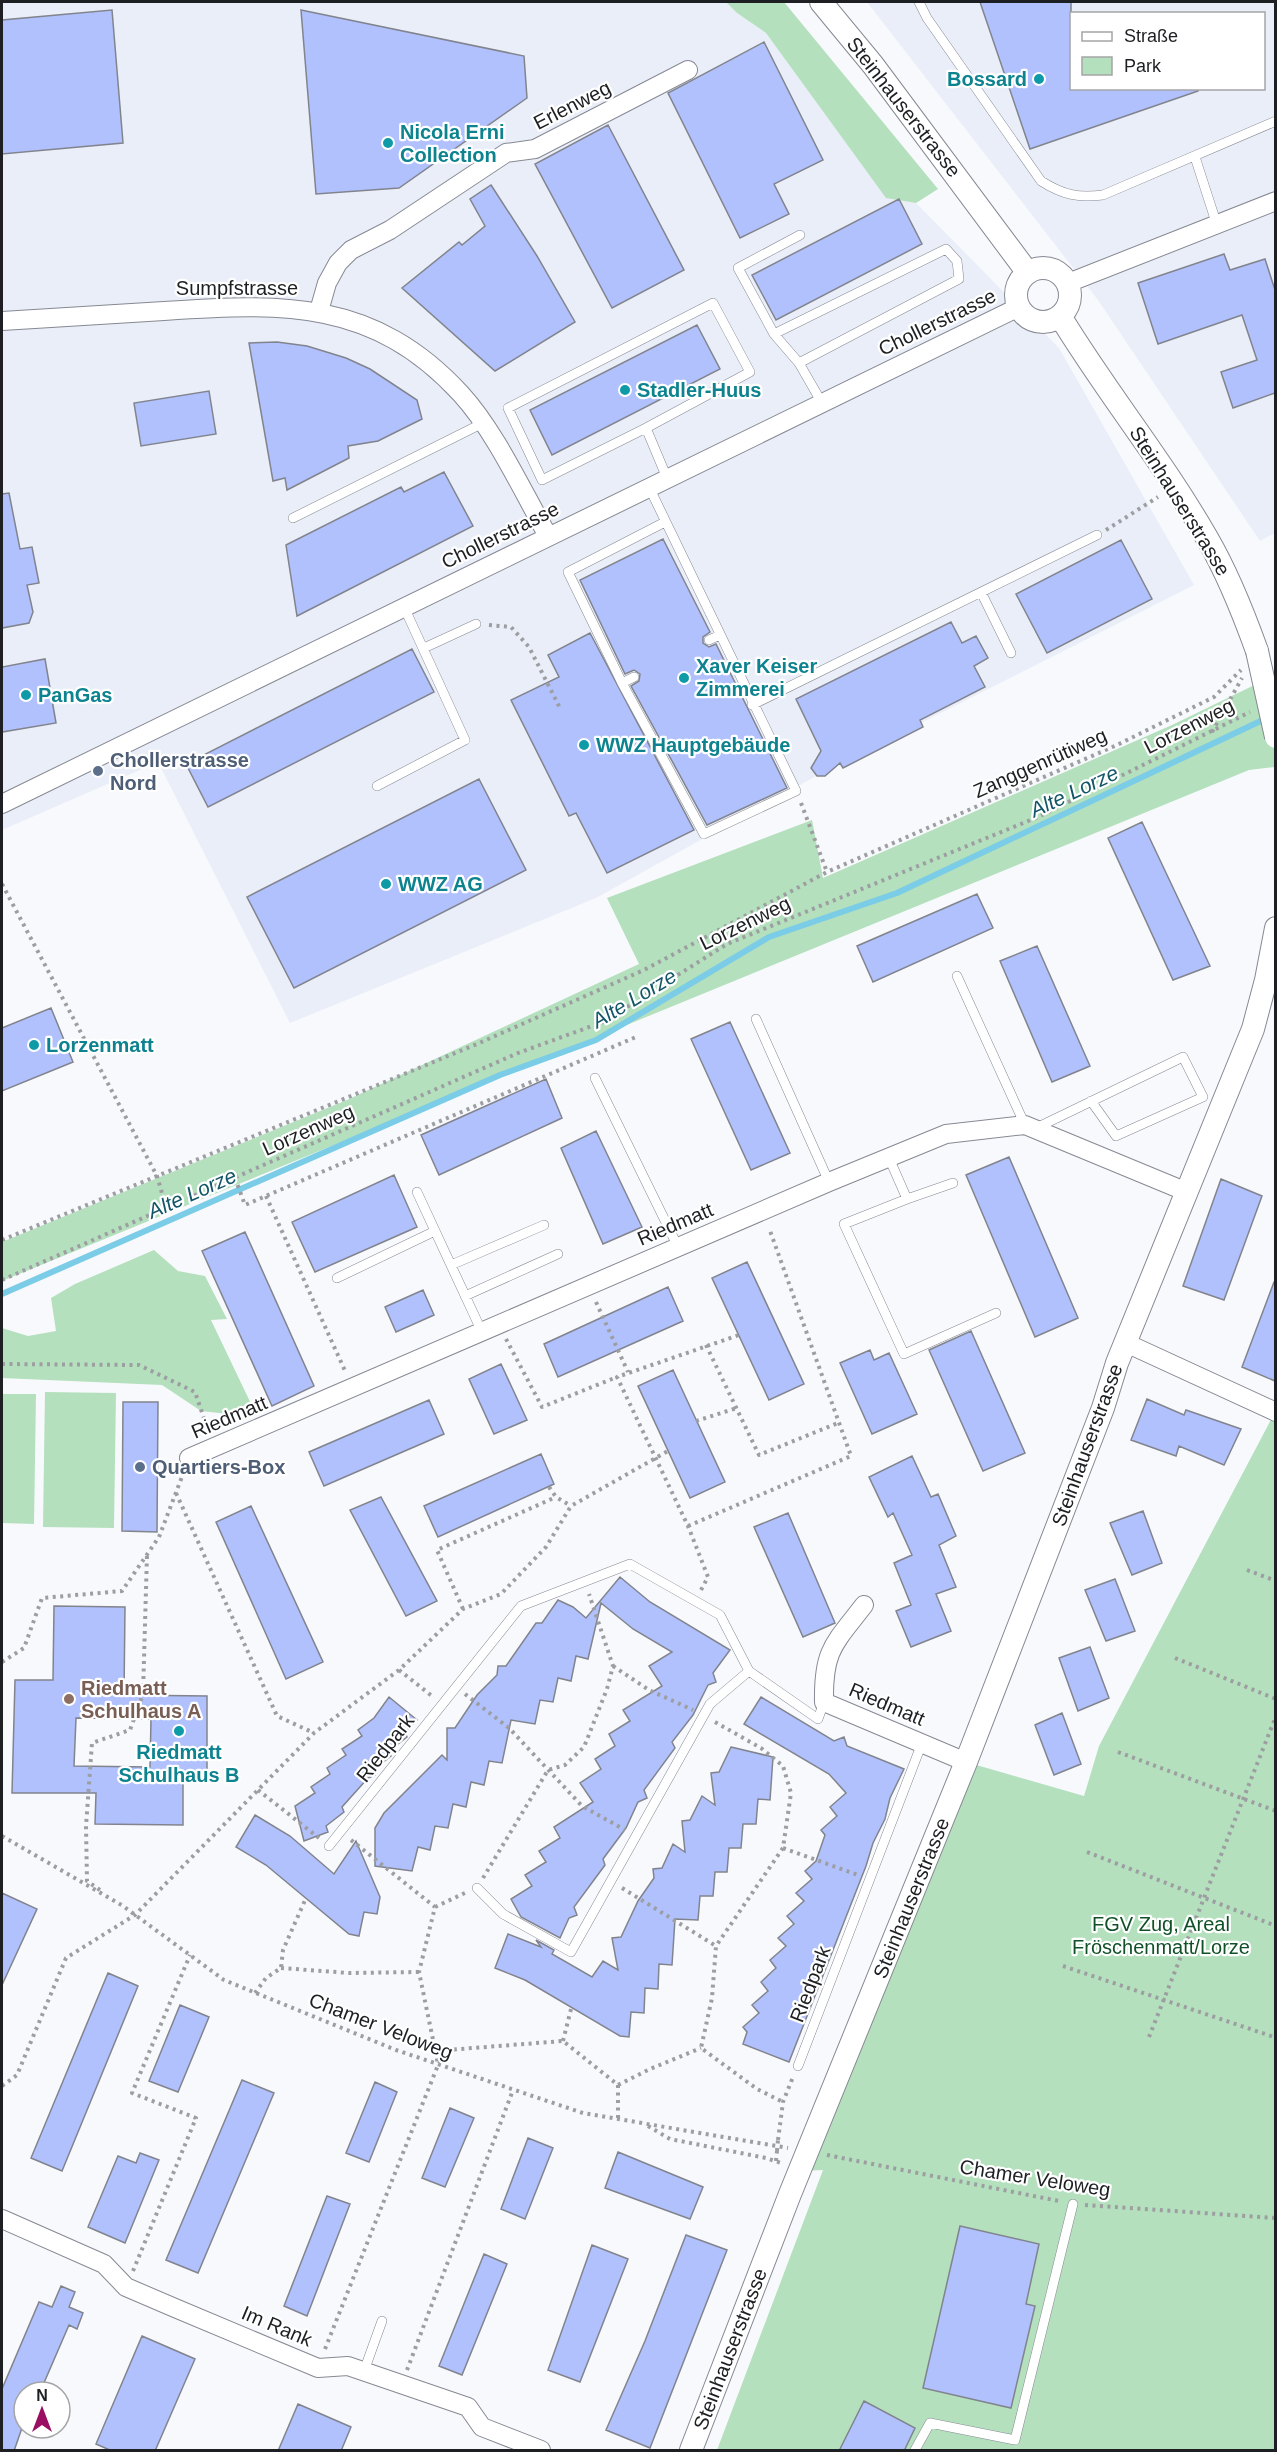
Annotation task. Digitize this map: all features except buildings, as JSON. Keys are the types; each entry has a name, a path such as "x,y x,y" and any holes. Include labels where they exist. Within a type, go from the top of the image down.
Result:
{"street":[{"name":"Steinhauserstrasse","path":"820,2 873,65 1028,273"},
{"name":"Erlenweg","path":"319,311 327,283 338,263 351,250 390,230 506,153 535,149 688,70"},
{"path":"1068,283 1216,222 1275,201"},
{"path":"1039,268 1050,269 1060,274 1068,283 1070,301 1060,316 1051,321 1035,321 1019,307 1017,288 1028,273 1039,268"},
{"name":"Sumpfstrasse","path":"2,321 236,306 285,307 319,311 358,322 412,351 463,395 483,423 548,536"},
{"name":"Chollerstrasse","path":"2,804 1019,307"},
{"name":"Steinhauserstrasse","path":"1060,316 1083,354 1168,475 1225,572 1249,657 1275,736"},
{"name":"Steinhauserstrasse","path":"691,2451 800,2170 966,1762 1126,1343 1252,1029 1266,980 1275,928"},
{"name":"Riedmatt","path":"189,1458 763,1210 946,1134 1029,1127 1187,1192"},
{"name":"Steinhauserstrasse","path":"1126,1343 1275,1412"},
{"name":"Riedmatt","path":"864,1605 831,1648 824,1672 824,1702 966,1762"},
{"name":"Im Rank","path":"2,2219 104,2264 126,2287 318,2368 348,2366 468,2408 482,2427 541,2451"}],"lane":[{"path":"919,2 927,18 1041,181 1060,193 1082,198 1103,195 1275,121"},
{"path":"1195,157 1216,222"},
{"path":"800,235 738,268 774,334 799,363 822,403"},
{"path":"774,334 946,249 957,261 959,279 799,363"},
{"path":"713,303 750,372 646,428 542,480 508,408 713,303"},
{"path":"293,518 483,423"},
{"path":"646,428 667,478"},
{"path":"648,487 720,635 752,705 796,791 704,834 622,682 568,572 665,522"},
{"path":"752,705 1098,535"},
{"path":"981,592 1011,653"},
{"path":"376,786 465,740 404,607"},
{"path":"424,648 476,624"},
{"path":"709,640 720,635"},
{"path":"622,682 634,677"},
{"path":"957,976 1029,1127 1091,1101 1183,1057 1203,1097 1116,1136 1091,1101"},
{"path":"756,1019 829,1182"},
{"path":"595,1078 678,1247"},
{"path":"889,1158 907,1199"},
{"path":"953,1183 844,1224 904,1354 996,1312"},
{"path":"417,1192 465,1296 490,1329"},
{"path":"451,1265 544,1225"},
{"path":"337,1278 435,1231"},
{"path":"465,1296 558,1254"},
{"name":"Riedpark","path":"328,1846 521,1606 630,1564 720,1615 749,1671 818,1719 824,1702"},
{"path":"477,1888 503,1914 571,1952 710,1704 749,1671"},
{"name":"Riedpark","path":"798,2066 922,1743"},
{"path":"915,2451 930,2423 1015,2440 1073,2204"},
{"path":"364,2371 382,2321"}],"path":[{"path":"1098,535 1157,499 1168,475"},
{"path":"476,624 511,627 529,647 560,708"},
{"path":"1212,732 1249,657"},
{"name":"Zanggenrütiweg","path":"827,872 1117,745 1214,697 1241,670 1249,657"},
{"name":"Lorzenweg","path":"2,1280 518,1053 603,1022 727,944 1038,817 1255,710"},
{"path":"796,791 827,872"},
{"name":"Lorzenweg","path":"2,1240 466,1048 644,970 827,872"},
{"path":"2,884 157,1176 166,1207"},
{"path":"235,1178 245,1205 636,1037"},
{"path":"266,1196 352,1388"},
{"path":"688,1526 851,1456 763,1210"},
{"path":"589,1286 628,1372"},
{"path":"490,1329 542,1407 628,1372 739,1335"},
{"path":"706,1345 759,1455 838,1423"},
{"path":"2,1364 139,1365 195,1392 214,1448"},
{"path":"617,1377 688,1526 708,1577 695,1601"},
{"path":"696,1421 737,1408"},
{"path":"2,2086 17,2075 66,1958 135,1915 314,1734 399,1670 463,1609 501,1594 546,1547 572,1506 668,1451"},
{"path":"2,1662 24,1648 42,1598 122,1591 159,1537 189,1458"},
{"path":"549,1487 555,1497 572,1506"},
{"path":"176,1493 277,1716 314,1734"},
{"path":"463,1609 437,1550 555,1497"},
{"path":"123,1906 87,1881 86,1826 92,1743 130,1730 143,1694 147,1555"},
{"path":"1247,1569 1275,1581"},
{"path":"435,1907 477,1888 548,1770 565,1765 584,1747 607,1689 613,1666 585,1581"},
{"path":"1175,1658 1275,1699"},
{"path":"613,1666 649,1690 704,1716 761,1748 783,1766 791,1793 783,1848 716,1946 712,1998 701,2048"},
{"path":"399,1670 442,1705"},
{"path":"457,1687 509,1728 582,1806 636,1837"},
{"path":"1149,2037 1275,1716"},
{"path":"1118,1752 1275,1811"},
{"path":"258,1790 328,1846"},
{"path":"341,1832 435,1907"},
{"name":"Chamer Veloweg","path":"2,1836 123,1906 224,1980 255,1993 438,2065 583,2113 788,2148"},
{"path":"783,1848 869,1879"},
{"path":"1087,1852 1275,1926"},
{"path":"611,1882 716,1946"},
{"path":"281,1968 287,1939 306,1898"},
{"path":"435,1907 419,1972 438,2065"},
{"path":"126,2287 196,2118 132,2093 190,1955"},
{"path":"1063,1966 1274,2037"},
{"path":"255,1993 266,1978 281,1968 349,1973 419,1972"},
{"path":"563,2041 571,2009"},
{"path":"318,2368 438,2065 447,2050 563,2041 618,2085"},
{"path":"618,2085 701,2048"},
{"path":"701,2048 757,2089 783,2102"},
{"path":"776,2161 783,2102 798,2066"},
{"path":"618,2085 618,2120"},
{"path":"401,2384 513,2090"},
{"path":"645,2124 670,2139 776,2161 800,2170"},
{"name":"Chamer Veloweg","path":"827,2155 1073,2204 1275,2218"}],"shaded area":[{"path":"2,2 726,2 737,13 766,33 886,197 916,203 1059,348 1194,585 816,776 596,898 290,1023 158,762 2,830"},
{"path":"867,2 1275,2 1275,533 1260,541 1098,300"}],"green space":[{"path":"726,2 784,2 938,189 916,203 886,198 766,33 737,13"},
{"path":"1275,675 1275,767 1249,770 2,1281 2,1242 347,1100 639,964 607,898 812,820 823,878 1172,725"},
{"path":"154,1250 178,1271 205,1276 227,1319 211,1320 253,1408 228,1414 201,1411 162,1385 2,1378 2,1328 28,1336 56,1331 51,1298 75,1284"},
{"path":"45,1392 116,1393 114,1528 43,1527"},
{"path":"2,1394 36,1394 34,1524 2,1523"},
{"name":"FGV Zug, Areal Fröschenmatt/Lorze","path":"1275,1412 1275,2450 717,2450 823,2170 800,2171 966,1762 1084,1796 1099,1746"}],"waterway":[{"name":"Alte Lorze","path":"2,1294 500,1075 596,1040 769,937 897,893 1267,718"}],"place":[{"name":"Bossard","path":"1039,79"},
{"name":"Nicola Erni Collection","path":"388,143"},
{"name":"Stadler-Huus","path":"625,390"},
{"name":"Xaver Keiser Zimmerei","path":"684,678"},
{"name":"PanGas","path":"26,695"},
{"name":"WWZ Hauptgebäude","path":"584,745"},
{"name":"Chollerstrasse Nord","path":"98,771"},
{"name":"WWZ AG","path":"386,884"},
{"name":"Lorzenmatt","path":"34,1045"},
{"name":"Quartiers-Box","path":"140,1467"},
{"name":"Riedmatt Schulhaus A","path":"69,1699"},
{"name":"Riedmatt Schulhaus B","path":"179,1731"}]}
